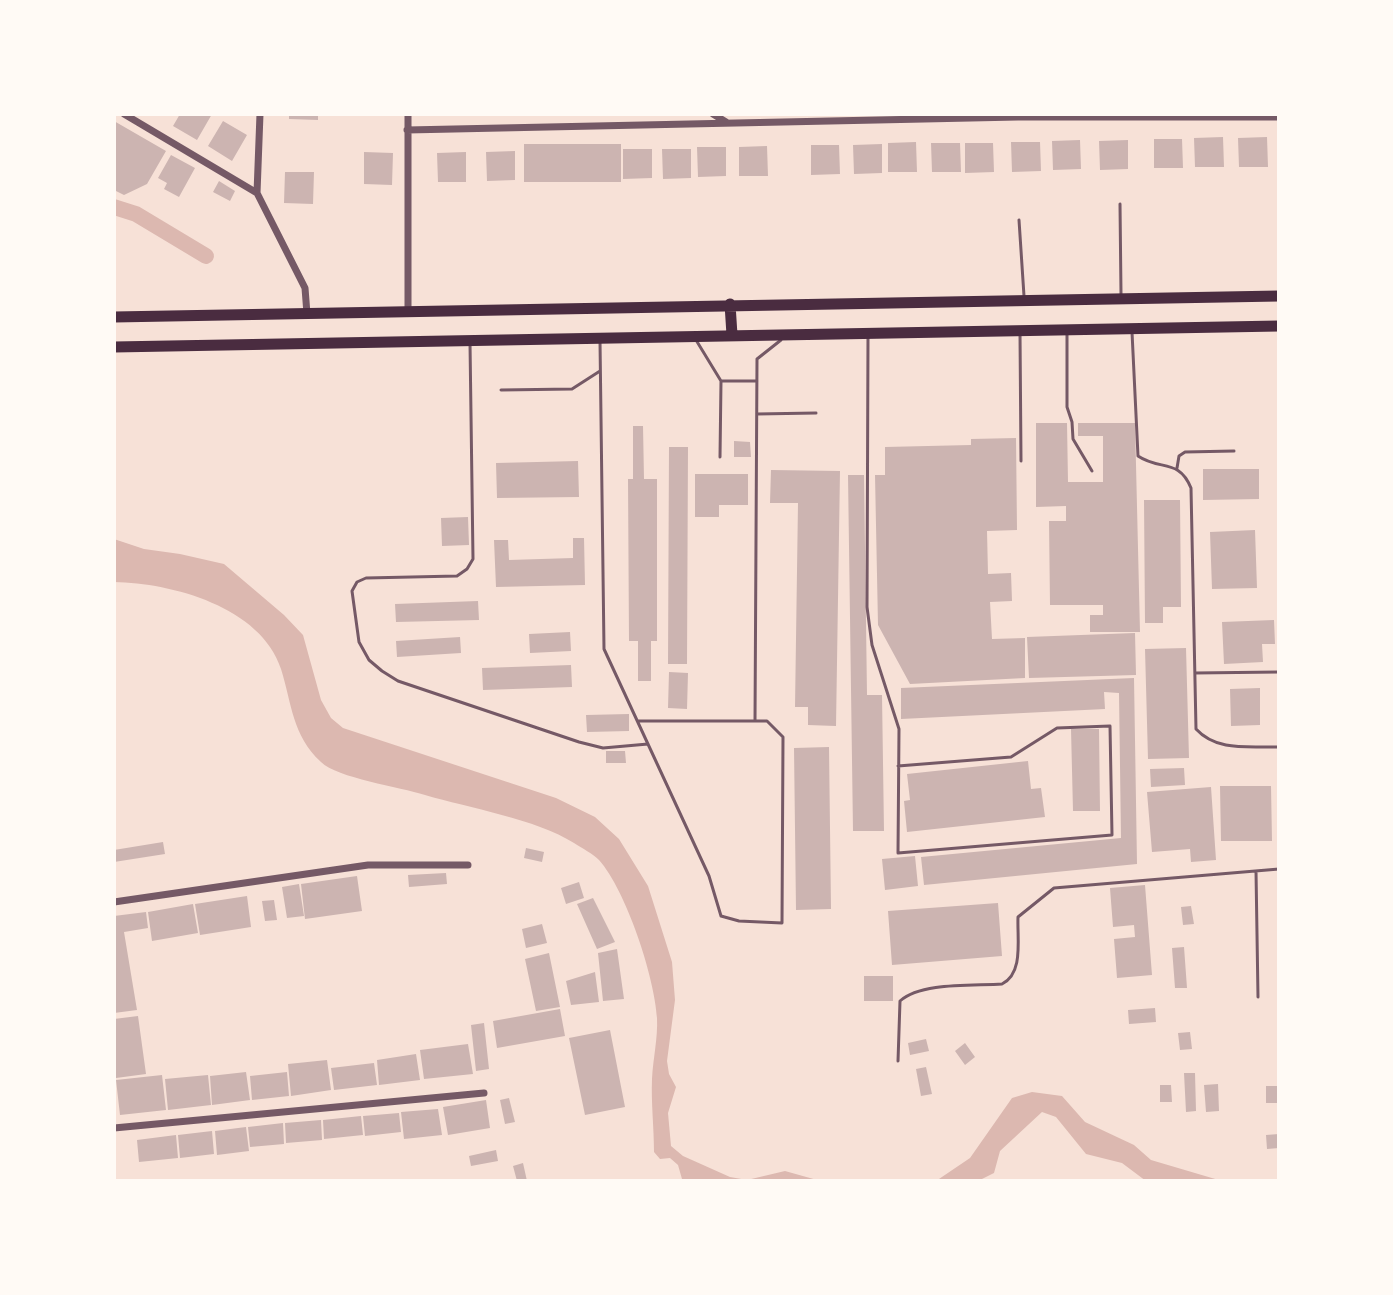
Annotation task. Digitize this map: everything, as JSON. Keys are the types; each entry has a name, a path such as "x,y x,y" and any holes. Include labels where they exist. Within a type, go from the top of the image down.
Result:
{"highway":[{"path":"114,317 1279,296"},
{"path":"730,304 732,335"},
{"path":"114,347 1279,326"}],"street":[{"path":"124,114 257,193"},
{"path":"260,114 257,193 305,288 307,314"},
{"path":"408,114 408,312"},
{"path":"713,114 728,123"},
{"path":"407,130 1015,116 1279,117"},
{"path":"114,902 368,865 468,865"},
{"path":"114,1128 484,1093"}],"lane":[{"path":"1120,204 1121,298"},
{"path":"1019,220 1024,300"},
{"path":"1132,327 1138,456 1177,468 1186,476 1191,488 1196,729 1207,741 1220,745 1279,747"},
{"path":"1067,328 1067,407 1073,439 1092,471"},
{"path":"1020,329 1021,461"},
{"path":"869,332 867,607 872,645 899,729 898,766 898,853 1112,835 1110,726 1057,728 1011,757 898,766"},
{"path":"755,721 757,359 789,334"},
{"path":"694,336 721,381 720,457"},
{"path":"600,337 604,649 709,876 721,916 739,921 782,923 783,737 767,721 638,721"},
{"path":"470,339 473,559 467,569 457,576 366,578 357,582 352,591 359,642 369,660 398,681 579,742 603,748 648,744"},
{"path":"501,390 572,389 600,371"},
{"path":"721,381 757,381"},
{"path":"757,414 816,413"},
{"path":"1177,468 1179,456 1185,452 1234,451"},
{"path":"1194,673 1279,672"},
{"path":"898,1061 900,1001 921,990 1002,984 1010,980 1016,972 1018,917 1054,888 1279,869"},
{"path":"1256,871 1258,997"}],"shaded area":[{"path":"114,539 144,549 224,564 303,635 321,700 331,718 343,728 556,798 595,817 619,839 648,886 672,962 675,1000 667,1061 676,1087 668,1113 671,1146 683,1156 730,1177 745,1180 682,1179 678,1165 670,1158 660,1159 654,1152 652,1088 657,1026 655,1001 645,958 629,913 599,860 574,843 541,827 329,768 311,752 298,730 281,669 255,629 235,614 187,594 162,587 114,582"},
{"path":"1032,1092 1062,1096 1085,1122 1134,1145 1151,1160 1222,1181 1146,1181 1122,1163 1086,1154 1056,1117 1042,1112 1000,1151 994,1173 978,1181 936,1181 970,1158 1012,1098"},
{"path":"785,1171 817,1180 878,1181 748,1180"}],"building":[{"path":"180,114 212,114 197,140 173,126"},
{"path":"289,114 318,114 318,120 289,119"},
{"path":"114,121 166,151 147,184 124,195 114,190"},
{"path":"223,121 247,135 232,161 208,146"},
{"path":"1223,137 1224,167 1195,167 1194,138"},
{"path":"1267,137 1268,167 1239,167 1238,138"},
{"path":"1154,139 1182,139 1183,168 1154,168"},
{"path":"1080,140 1081,169 1053,170 1052,141"},
{"path":"1128,140 1128,169 1100,170 1099,141"},
{"path":"916,142 917,172 888,172 888,143"},
{"path":"1011,142 1040,142 1041,171 1012,172"},
{"path":"931,143 960,143 961,172 932,172"},
{"path":"965,143 993,143 994,172 965,173"},
{"path":"524,144 621,144 621,182 524,182"},
{"path":"882,144 882,173 854,174 853,145"},
{"path":"811,145 839,145 840,174 811,175"},
{"path":"767,146 768,176 739,176 739,147"},
{"path":"697,147 726,147 726,176 698,177"},
{"path":"623,149 652,149 652,178 623,179"},
{"path":"662,149 691,149 691,178 663,179"},
{"path":"515,151 515,180 487,181 486,152"},
{"path":"364,152 393,153 392,185 364,184"},
{"path":"466,152 466,182 438,182 437,153"},
{"path":"171,155 195,168 179,197 164,189 167,183 158,178"},
{"path":"285,172 314,172 313,204 284,203"},
{"path":"219,181 235,191 230,201 213,192"},
{"path":"1036,423 1067,423 1068,482 1103,482 1103,436 1078,436 1078,423 1135,423 1140,632 1090,632 1090,615 1103,615 1103,605 1050,605 1049,521 1066,521 1066,506 1036,507"},
{"path":"633,426 643,426 644,479 657,479 657,641 651,641 651,681 638,681 638,641 629,641 628,479 633,479"},
{"path":"1016,438 1017,530 987,531 988,574 1011,573 1012,601 990,602 992,639 1025,638 1025,678 910,684 878,625 875,475 885,475 885,447 971,445 971,439"},
{"path":"734,441 750,442 751,457 734,457"},
{"path":"669,447 688,447 687,664 668,664"},
{"path":"578,461 579,497 497,498 496,463"},
{"path":"1203,469 1259,469 1259,499 1203,500"},
{"path":"771,470 840,471 836,726 808,725 808,707 795,707 798,503 770,503"},
{"path":"695,474 748,474 748,505 719,505 719,517 695,517"},
{"path":"848,475 864,475 867,695 882,695 884,831 853,831"},
{"path":"1144,500 1180,500 1181,607 1163,607 1163,623 1145,623"},
{"path":"468,517 469,545 442,546 441,518"},
{"path":"1255,530 1257,588 1212,589 1210,532"},
{"path":"573,538 584,538 585,585 496,587 494,540 508,540 509,560 573,558"},
{"path":"478,601 479,620 396,622 395,604"},
{"path":"1274,620 1275,644 1262,644 1263,662 1224,664 1222,622"},
{"path":"570,632 571,651 530,653 529,634"},
{"path":"1135,633 1136,675 1029,678 1027,637"},
{"path":"460,637 461,653 397,657 396,641"},
{"path":"1186,648 1189,758 1148,759 1145,649"},
{"path":"571,665 572,687 483,690 482,668"},
{"path":"669,672 688,673 687,709 668,708"},
{"path":"1134,678 1137,864 924,885 921,857 1121,838 1119,693 1104,692 1105,709 901,719 901,688"},
{"path":"1260,688 1260,725 1231,726 1230,689"},
{"path":"629,714 629,731 587,732 586,715"},
{"path":"1071,729 1099,729 1100,811 1073,811"},
{"path":"829,747 831,909 796,910 794,748"},
{"path":"606,751 625,751 626,763 606,763"},
{"path":"1028,761 1031,789 1041,788 1045,817 907,832 904,801 910,800 907,774"},
{"path":"1184,768 1185,785 1151,787 1150,769"},
{"path":"1220,786 1271,786 1272,841 1221,841"},
{"path":"1211,787 1216,860 1191,862 1190,849 1152,852 1147,792"},
{"path":"163,842 165,854 114,862 114,850"},
{"path":"526,848 544,852 542,862 524,858"},
{"path":"915,856 918,886 885,890 882,859"},
{"path":"446,873 447,884 409,887 408,875"},
{"path":"357,876 362,911 305,919 301,884"},
{"path":"579,882 584,898 566,904 561,888"},
{"path":"299,884 304,916 287,918 282,887"},
{"path":"1145,885 1152,975 1117,978 1114,939 1135,937 1134,925 1113,927 1110,888"},
{"path":"247,896 251,927 200,935 195,904"},
{"path":"593,898 615,942 597,949 577,904"},
{"path":"274,900 277,920 265,921 262,901"},
{"path":"998,903 1002,956 892,965 888,911"},
{"path":"193,904 198,933 152,941 148,912"},
{"path":"1191,906 1194,924 1183,925 1181,907"},
{"path":"146,912 148,928 124,932 137,1010 114,1013 114,916"},
{"path":"542,924 547,943 526,948 522,929"},
{"path":"1184,947 1187,988 1175,988 1172,948"},
{"path":"617,949 624,999 603,1001 598,953"},
{"path":"549,953 560,1007 536,1011 525,959"},
{"path":"595,972 599,1002 571,1005 566,981"},
{"path":"864,976 893,976 893,1001 864,1001"},
{"path":"1155,1008 1156,1022 1129,1024 1128,1010"},
{"path":"560,1009 565,1036 497,1048 493,1021"},
{"path":"138,1016 146,1074 116,1078 114,1019"},
{"path":"484,1023 489,1069 476,1071 471,1025"},
{"path":"610,1030 625,1107 585,1115 569,1038"},
{"path":"1190,1032 1192,1049 1180,1050 1178,1033"},
{"path":"926,1039 929,1051 910,1055 908,1043"},
{"path":"965,1043 975,1057 965,1065 955,1051"},
{"path":"468,1044 473,1074 424,1079 420,1050"},
{"path":"416,1054 420,1080 379,1085 377,1060"},
{"path":"327,1060 331,1090 291,1096 288,1064"},
{"path":"374,1063 377,1085 334,1090 331,1068"},
{"path":"926,1067 932,1094 921,1096 916,1069"},
{"path":"246,1072 250,1100 212,1105 210,1076"},
{"path":"287,1072 289,1096 252,1100 250,1076"},
{"path":"1184,1073 1195,1073 1196,1111 1186,1112"},
{"path":"162,1075 166,1110 120,1115 116,1080"},
{"path":"208,1075 211,1105 168,1110 165,1079"},
{"path":"1218,1084 1219,1111 1206,1112 1204,1085"},
{"path":"1160,1085 1171,1085 1172,1102 1160,1102"},
{"path":"1266,1086 1279,1086 1279,1103 1266,1103"},
{"path":"509,1098 515,1122 505,1124 500,1100"},
{"path":"486,1100 490,1128 448,1135 443,1107"},
{"path":"438,1109 442,1135 404,1139 401,1112"},
{"path":"399,1113 401,1132 365,1136 363,1116"},
{"path":"361,1116 363,1135 324,1139 323,1120"},
{"path":"321,1120 322,1140 286,1143 285,1123"},
{"path":"283,1123 284,1144 250,1147 248,1127"},
{"path":"246,1127 249,1151 217,1155 215,1131"},
{"path":"212,1131 214,1154 180,1158 178,1135"},
{"path":"1279,1134 1279,1148 1267,1149 1266,1135"},
{"path":"176,1135 178,1158 139,1162 137,1140"},
{"path":"496,1150 498,1161 471,1166 469,1156"},
{"path":"523,1163 527,1181 517,1181 513,1166"}],"waterway":[{"path":"114,207 136,214 206,256"}]}
